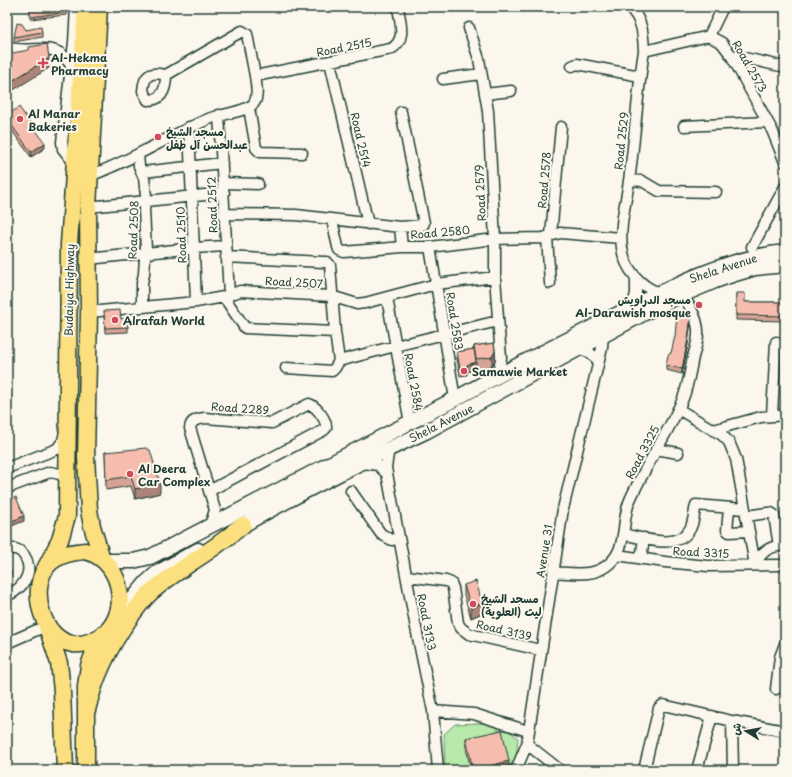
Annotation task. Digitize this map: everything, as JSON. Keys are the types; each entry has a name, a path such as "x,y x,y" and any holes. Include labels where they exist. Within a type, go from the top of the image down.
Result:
{"main road":[{"name":"Budaiya Highway","path":"45,569 64,529 67,516 69,244 75,164 76,69 86,7"},
{"name":"Budaiya Highway","path":"99,7 88,207 89,312 86,457 89,510 92,526 104,560"},
{"name":"Shela Avenue","path":"104,560 140,560 150,557 658,293 711,269 758,256 785,252"},
{"name":"Shela Avenue","path":"117,618 147,582 157,573 290,500 425,432 603,334 682,294 755,268 785,265"},
{"path":"87,710 91,695 112,643 138,606 164,581 224,540 243,525"},
{"path":"65,770 62,691 59,663 39,604 41,580 45,569 64,555 76,552 91,553 104,560 110,567 120,589 120,605 117,618 103,636 94,652 86,686 86,770"},
{"path":"46,626 65,642 72,644 85,643 103,636"}],"street":[{"path":"76,7 76,69"},
{"name":"Road 2515","path":"255,76 330,62 395,47 401,40 402,35 398,7"},
{"path":"644,51 708,36 723,7"},
{"name":"Road 2529","path":"636,10 643,30 644,51 621,238 624,255 636,278 646,287 658,293"},
{"name":"Road 2579","path":"469,28 479,59 488,111 495,239 495,277 501,358 499,369 493,379"},
{"path":"89,176 110,168 189,127 219,115 249,108 256,97 255,76 247,34 242,31 166,75"},
{"name":"Road 2573","path":"708,36 722,43 731,55 776,138 785,162"},
{"path":"7,47 19,50 52,50 61,54 76,69"},
{"path":"731,55 785,67"},
{"name":"Road 2514","path":"330,62 368,224"},
{"path":"572,66 577,64 640,76"},
{"path":"443,79 481,74"},
{"path":"485,94 511,91"},
{"path":"249,108 256,148 260,152 302,153"},
{"path":"224,214 292,215 400,227 423,225 424,222 401,112"},
{"name":"Road 2512","path":"219,115 224,188 226,296"},
{"path":"684,126 767,122"},
{"name":"Road 2510","path":"189,127 196,302"},
{"name":"Road 2578","path":"550,283 549,236 561,127"},
{"name":"Road 2508","path":"138,154 139,166 144,178 146,200 144,209 146,253 142,283 142,307"},
{"path":"142,172 222,163"},
{"path":"629,180 642,181 659,191 716,192"},
{"path":"88,207 192,196 224,188 258,184"},
{"path":"752,247 785,188"},
{"name":"Road 2580","path":"332,220 338,247 341,252 402,247 430,247 495,239 537,239 560,233 621,238"},
{"path":"400,227 402,247"},
{"path":"88,259 225,246"},
{"name":"Road 2583","path":"430,247 455,399"},
{"path":"226,257 327,262 331,269 335,332 339,361"},
{"name":"Road 2507","path":"89,312 196,302 226,296 240,291 332,296 357,304 386,298 436,284 495,277"},
{"path":"632,307 636,294 636,278"},
{"name":"Road 3325","path":"553,572 585,574 595,572 612,562 617,555 622,540 627,507 678,409 688,382 698,333 696,320 682,294"},
{"path":"226,296 245,328 335,332"},
{"name":"Road 2584","path":"386,298 410,423"},
{"name":"Road 2584","path":"286,368 332,371 339,361 498,320"},
{"name":"Avenue 31","path":"516,770 527,744 540,650 563,508 602,348 603,334"},
{"path":"772,416 776,342"},
{"path":"579,348 590,353 598,360"},
{"path":"501,358 518,365"},
{"name":"Road 2289","path":"209,491 325,429 327,426 326,422 314,405 309,404 272,423 205,418 196,420 192,423 190,428 209,491 215,510"},
{"path":"7,468 57,449 63,441 68,406"},
{"path":"678,409 722,435 729,442 734,452 755,565"},
{"path":"713,430 750,419 785,415"},
{"name":"Road 3133","path":"390,449 386,461 387,474 433,711 438,770"},
{"path":"656,450 678,453"},
{"path":"363,463 378,465 387,474"},
{"path":"7,488 50,472 60,474 68,481"},
{"path":"351,491 381,534 392,540 399,538"},
{"path":"623,534 656,541 669,542 675,540 686,534 692,524 696,505 729,508 745,513 771,513 774,515 782,546 771,547 763,552 755,565"},
{"path":"729,508 726,529 728,532 748,531"},
{"path":"210,526 215,510 228,517"},
{"path":"641,558 644,538"},
{"path":"7,550 18,550 25,555 29,565 28,576 17,590 7,596"},
{"name":"Road 3315","path":"617,555 708,566 785,565"},
{"name":"Road 3139","path":"407,576 451,583 458,623 461,628 469,634 540,650"},
{"path":"7,643 46,626"},
{"path":"776,689 780,657 785,644"},
{"path":"644,770 660,706 666,705 732,721 785,731"},
{"path":"433,711 474,714 528,731"},
{"path":"697,770 712,716"},
{"path":"732,721 732,770"},
{"path":"527,744 560,770"}],"green space":[{"path":"483,723 510,732 518,738 516,759 511,770 445,770 444,734 455,724"}],"building":[{"path":"30,7 67,7 67,12 30,17"},
{"path":"17,23 22,24 26,30 41,27 42,32 14,37"},
{"path":"47,44 49,58 7,84 7,54 29,50 29,47"},
{"path":"19,107 45,143 31,152 7,119 7,116"},
{"path":"736,293 745,293 745,302 785,302 785,316 736,315"},
{"path":"120,310 121,319 127,318 128,327 105,328 104,311"},
{"path":"677,315 691,315 682,369 666,365 668,355 671,353 675,336"},
{"path":"494,343 495,351 492,357 476,359 474,346"},
{"path":"474,349 476,362 460,369 457,352"},
{"name":"Al Deera Car Complex","path":"146,448 150,450 160,483 135,489 131,476 106,480 105,452"},
{"path":"16,497 24,516 7,523 7,501"},
{"path":"7,564 11,571 7,573"},
{"path":"476,581 482,603 471,608 464,585"},
{"path":"502,730 509,761 473,770 466,738"}],"place":[{"name":"Al-Hekma Pharmacy","path":"43,63"},
{"name":"Al Manar Bakeries","path":"20,119"},
{"name":"مسجد الشيخ عبدالحسن آل طفل","path":"158,137"},
{"name":"مسجد الدراويش Al-Darawish mosque","path":"699,305"},
{"name":"Alrafah World","path":"115,320"},
{"name":"Samawie Market","path":"464,371"},
{"name":"Al Deera Car Complex","path":"130,474"},
{"name":"مسجد الشيخ ليث (العلوية)","path":"473,604"}]}
